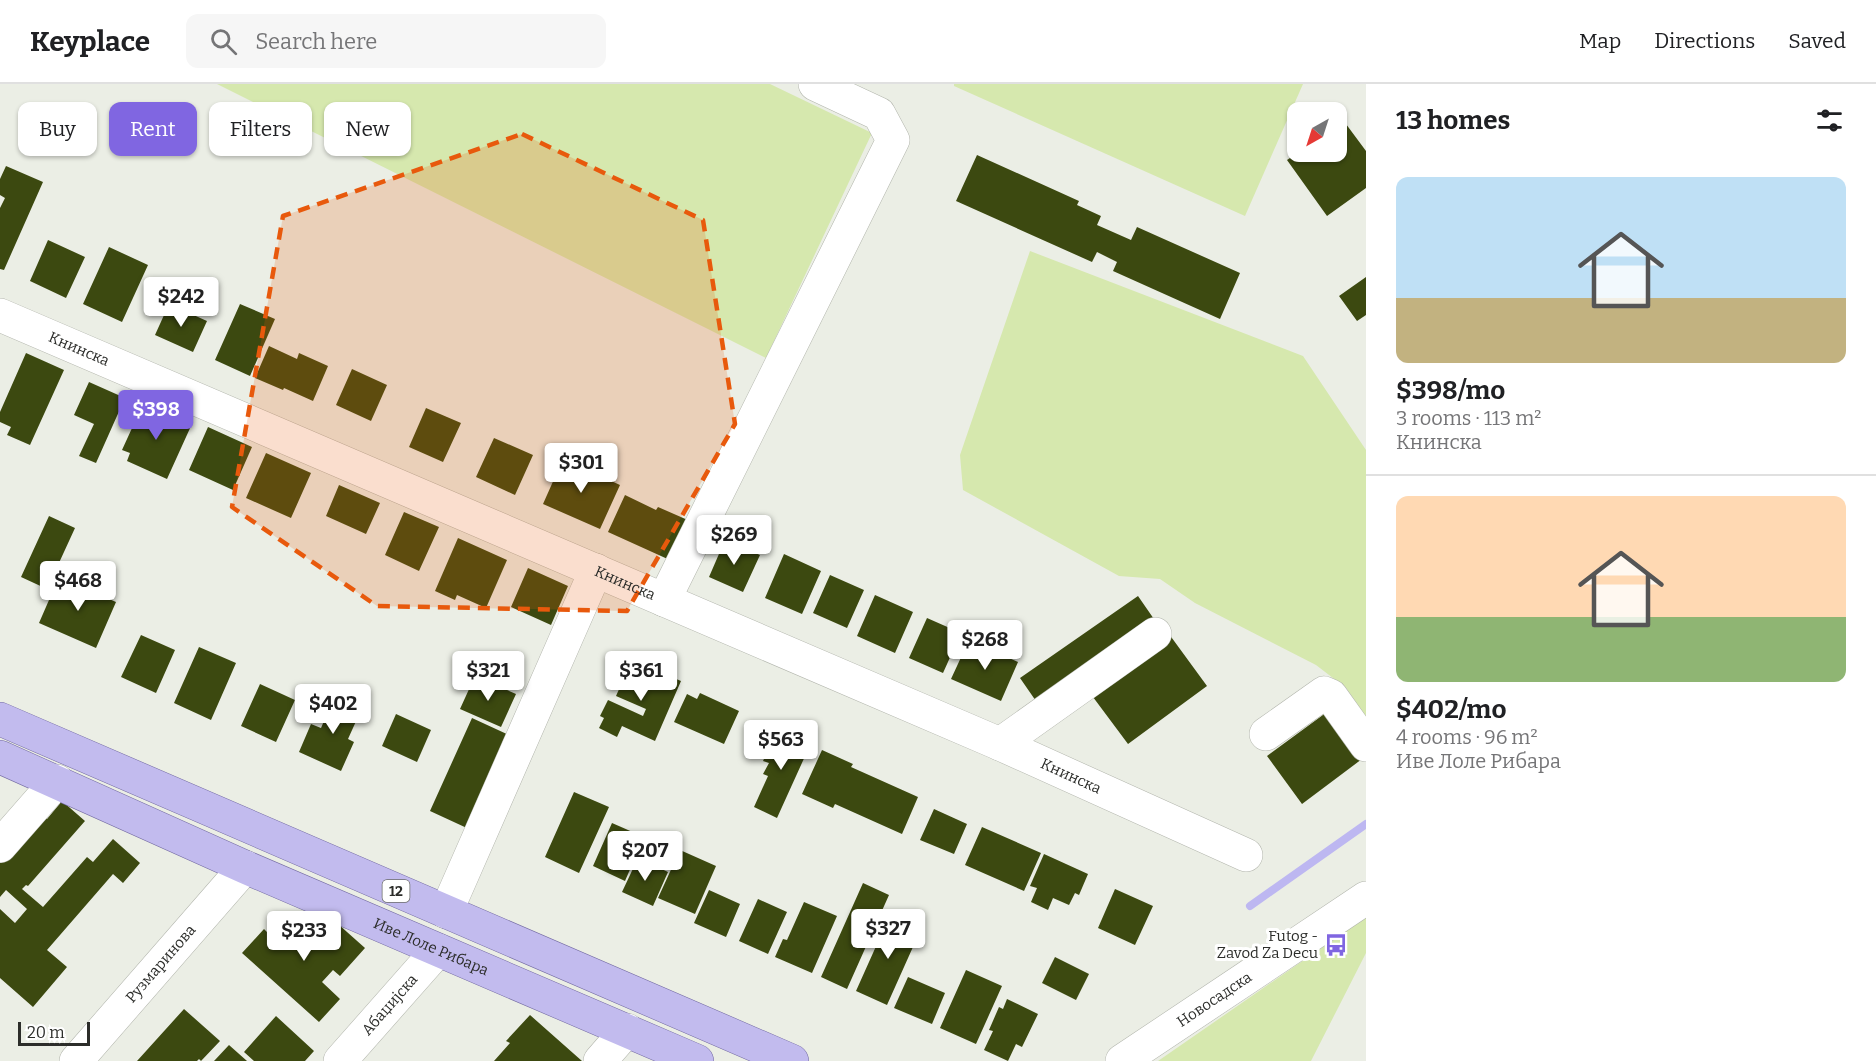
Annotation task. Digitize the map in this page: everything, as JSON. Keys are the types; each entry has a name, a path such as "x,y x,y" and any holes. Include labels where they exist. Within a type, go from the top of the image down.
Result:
{"main road":[{"name":"12","path":"0,719 792,1061"},
{"name":"Иве Лоле Рибара","path":"0,757 245,867 697,1061"}],"street":[{"path":"664,600 893,140 879,114 815,84"},
{"name":"Книнска","path":"0,315 1000,744 1246,855"},
{"path":"446,912 596,570"},
{"path":"1000,744 1155,634"},
{"path":"1266,734 1324,693 1331,696 1366,745"},
{"path":"0,846 57,781"},
{"name":"Рузмаринова","path":"76,1061 245,867"},
{"name":"Новосадска","path":"1122,1061 1366,898"},
{"name":"Абаџијска","path":"340,1061 438,950"},
{"path":"600,1061 627,1030"}],"highlighted area":[{"path":"522,134 703,220 735,424 627,611 377,606 232,507 283,216"}],"green space":[{"path":"217,84 770,84 872,133 766,358 361,156 411,156 411,102 324,102 324,137 312,131 312,102 253,102"},
{"path":"954,84 1303,84 1295,102 1287,102 1287,120 1245,216 954,86"},
{"path":"1030,251 1303,356 1366,450 1366,717 1346,688 1316,665 1195,603 1160,579 1119,576 963,490 960,455"},
{"path":"1366,917 1366,953 1311,1061 1158,1061"}],"building":[{"path":"1347,125 1366,151 1366,188 1327,216 1288,162 1347,162"},
{"path":"977,155 1079,201 1077,205 1101,216 1097,225 1131,240 1137,227 1240,273 1220,319 1113,271 1117,262 1097,252 1092,262 956,201"},
{"path":"6,166 43,182 4,270 0,269 0,208 5,198 0,195 0,179"},
{"path":"48,240 85,257 66,298 30,281"},
{"path":"109,247 148,265 122,322 83,304"},
{"path":"1366,277 1366,315 1357,321 1339,296"},
{"path":"169,304 207,321 193,352 155,335"},
{"path":"240,304 275,319 250,376 215,360"},
{"path":"269,346 297,359 299,353 328,366 313,401 255,378"},
{"path":"26,353 64,370 30,445 7,435 11,427 0,422 0,412"},
{"path":"352,369 387,385 371,421 336,405"},
{"path":"89,382 125,398 96,463 79,456 94,424 74,415"},
{"path":"143,404 191,426 167,479 127,461 130,453 122,450"},
{"path":"426,408 461,423 443,462 409,447"},
{"path":"208,427 252,447 233,490 189,470"},
{"path":"494,438 533,455 515,495 476,477"},
{"path":"266,453 311,473 291,518 246,498"},
{"path":"563,459 620,485 600,529 543,504"},
{"path":"339,485 380,503 366,534 326,516"},
{"path":"625,495 656,510 658,507 690,521 672,561 608,532"},
{"path":"404,512 439,527 419,571 385,555"},
{"path":"49,516 75,528 47,589 21,577"},
{"path":"458,538 507,560 486,608 457,595 455,600 435,591"},
{"path":"725,540 760,555 743,592 709,577"},
{"path":"784,554 821,571 802,614 765,598"},
{"path":"528,568 568,586 551,625 511,607"},
{"path":"830,575 864,590 847,628 813,613"},
{"path":"59,577 116,602 96,648 39,623"},
{"path":"875,595 913,612 895,653 857,636"},
{"path":"1138,596 1156,622 1038,704 1020,678"},
{"path":"927,618 961,633 943,673 909,658"},
{"path":"1169,634 1207,686 1128,744 1090,693"},
{"path":"141,635 175,650 156,693 121,677"},
{"path":"969,640 1018,662 1001,701 951,679"},
{"path":"199,647 236,663 211,720 174,703"},
{"path":"632,660 681,681 655,741 622,726 617,737 599,728 604,718 600,716 608,700 643,716 646,709 616,696"},
{"path":"475,676 516,694 501,727 460,709"},
{"path":"260,684 295,700 276,742 241,726"},
{"path":"700,693 739,711 724,744 674,722 687,694 697,699"},
{"path":"335,696 362,708 348,739 354,742 341,771 299,752 311,724 321,728"},
{"path":"1327,712 1362,759 1302,804 1267,756"},
{"path":"396,714 431,730 417,762 382,746"},
{"path":"472,718 511,736 469,829 430,811"},
{"path":"778,729 811,743 777,818 754,807 768,776 763,774 769,763 763,761"},
{"path":"822,750 853,764 851,767 918,797 902,834 835,804 833,808 802,794"},
{"path":"574,792 609,807 579,873 545,857"},
{"path":"62,801 85,821 28,886 22,889 43,907 87,857 93,862 113,839 140,863 123,883 113,874 47,950 67,967 33,1007 0,978 0,909 15,923 27,909 6,890 0,897 0,862 42,814 47,819"},
{"path":"934,809 967,824 954,854 920,840"},
{"path":"612,823 644,837 625,881 593,866"},
{"path":"982,827 1041,853 1024,891 965,865"},
{"path":"680,850 716,866 695,914 658,898"},
{"path":"1044,854 1088,874 1079,895 1075,893 1069,905 1053,898 1048,910 1031,902 1037,888 1030,886"},
{"path":"638,858 668,872 653,906 622,892"},
{"path":"863,883 889,895 847,989 821,977"},
{"path":"1115,889 1153,906 1135,945 1098,928"},
{"path":"709,890 740,904 726,937 694,923"},
{"path":"758,899 787,912 768,954 739,941"},
{"path":"804,902 837,916 812,973 775,957 783,939 787,940"},
{"path":"287,914 320,943 338,924 365,948 340,976 333,970 322,982 340,999 319,1022 242,953 264,929 269,934"},
{"path":"890,915 921,929 887,1005 856,991"},
{"path":"1055,957 1089,974 1076,1000 1042,983"},
{"path":"966,970 1002,986 976,1044 940,1028"},
{"path":"908,977 945,993 932,1024 894,1008"},
{"path":"1007,999 1038,1014 1022,1047 1016,1044 1008,1061 984,1050 993,1031 989,1030 999,1007 1003,1009"},
{"path":"184,1009 220,1041 201,1061 199,1059 197,1061 137,1061"},
{"path":"530,1015 582,1061 494,1061 510,1043 506,1041"},
{"path":"276,1016 314,1051 305,1061 254,1061 244,1052"},
{"path":"229,1045 247,1061 214,1061"}],"waterway":[{"path":"1250,906 1366,824"}],"place":[{"name":"Futog - Zavod Za Decu","path":"1336,945"}]}
